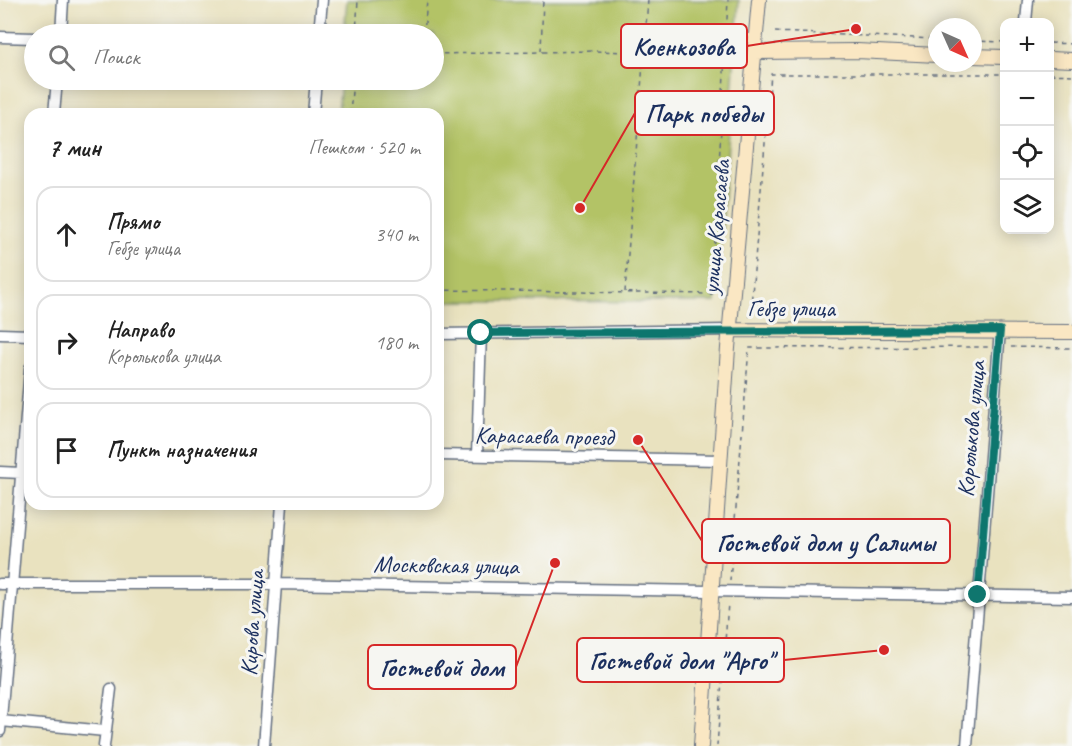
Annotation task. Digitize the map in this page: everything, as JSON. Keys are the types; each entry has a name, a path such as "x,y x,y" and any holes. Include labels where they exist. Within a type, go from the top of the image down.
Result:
{"main road":[{"name":"улица Карасаева","path":"701,746 729,330 759,0"},
{"path":"755,52 857,51 928,55"},
{"path":"982,56 1000,57"},
{"path":"1054,59 1072,60"},
{"name":"Гебзе улица","path":"729,330 1072,332"}],"street":[{"path":"62,24 63,0"},
{"path":"320,24 322,0"},
{"path":"1026,18 1028,0"},
{"path":"0,37 24,38"},
{"path":"55,108 56,90"},
{"path":"314,108 315,90"},
{"name":"Гебзе улица","path":"444,333 729,330"},
{"name":"Королькова улица","path":"967,746 1000,330"},
{"path":"477,455 481,333"},
{"path":"0,334 24,335"},
{"path":"24,438 0,727 105,731"},
{"name":"Карасаева проезд","path":"444,455 720,460"},
{"path":"0,472 21,473"},
{"name":"Кирова улица","path":"264,746 282,510"},
{"name":"Московская улица","path":"0,584 276,584 1072,597"},
{"path":"104,746 111,689"}],"path":[{"path":"357,24 358,0"},
{"path":"425,24 427,0"},
{"path":"541,52 543,0"},
{"path":"625,294 646,53 648,0"},
{"path":"444,290 712,294 728,0"},
{"path":"775,32 928,39"},
{"path":"982,41 1000,42"},
{"path":"1054,44 1072,44"},
{"path":"444,54 541,52 734,56"},
{"path":"750,317 771,74 1000,74"},
{"path":"1054,74 1072,75"},
{"path":"351,108 352,90"},
{"path":"717,746 749,348 1072,348"}],"green space":[{"path":"347,0 739,0 716,302 444,301 444,108 339,108 340,90 444,90 444,24 345,24"}],"place":[{"name":"Коенкозова","path":"856,29"},
{"name":"Парк победы","path":"580,208"},
{"name":"Гостевой дом у Салимы","path":"638,440"},
{"name":"Гостевой дом","path":"555,563"},
{"name":"Гостевой дом \"Арго\"","path":"884,650"}],"route":[{"path":"481,333 1000,330 978,595"}]}
